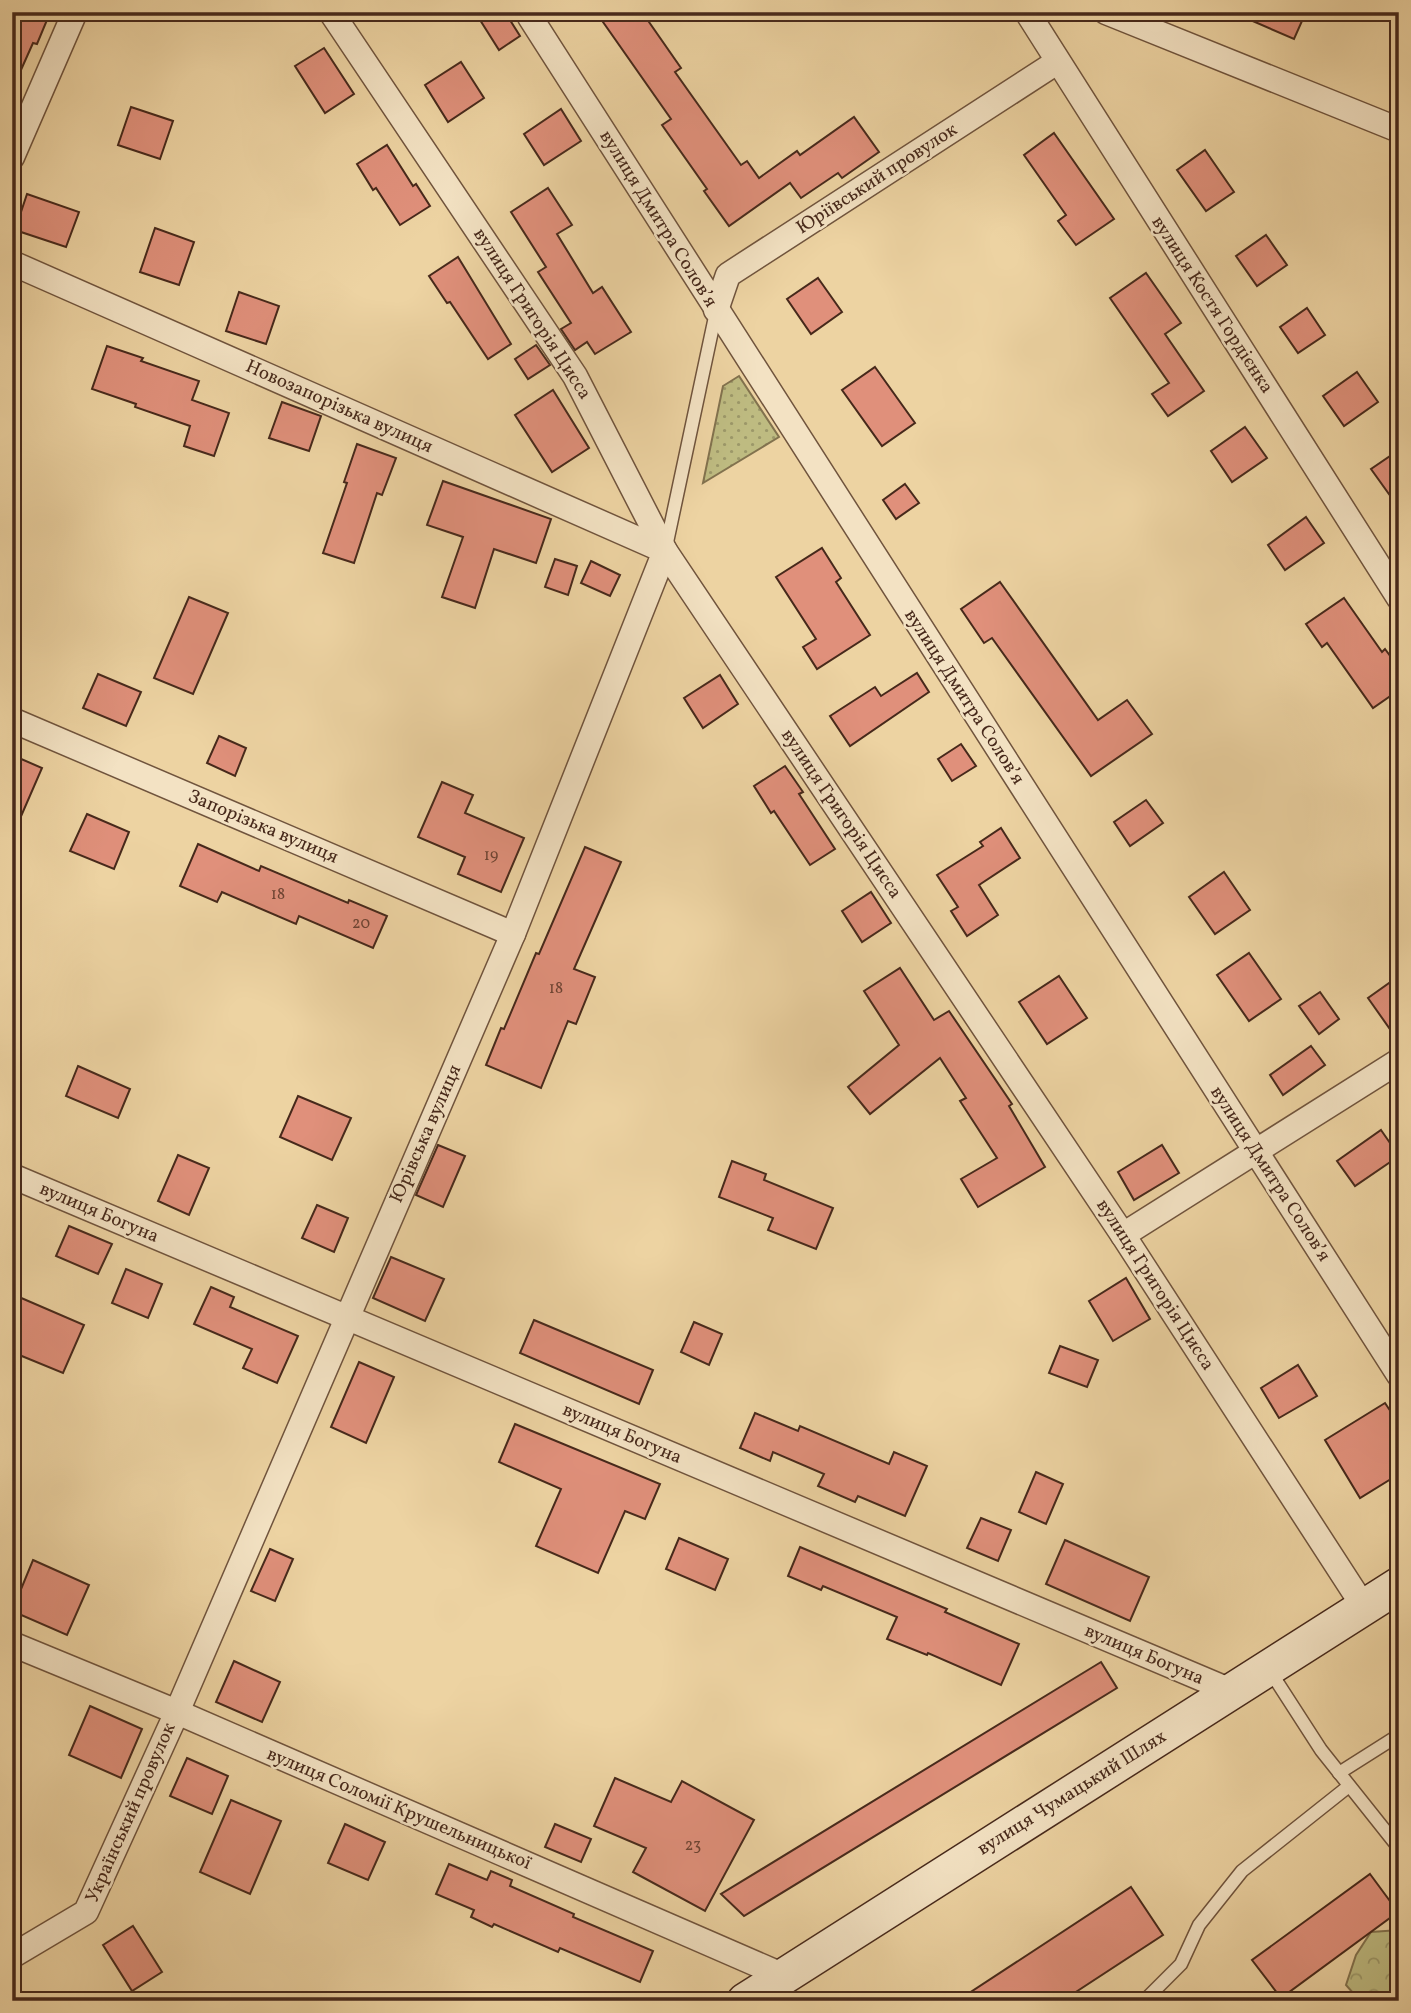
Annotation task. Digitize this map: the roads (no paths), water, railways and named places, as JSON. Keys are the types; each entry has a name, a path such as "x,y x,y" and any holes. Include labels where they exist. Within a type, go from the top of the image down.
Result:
{"main road":[{"name":"вулиця Чумацький Шлях","path":"745,2001 1399,1585"}],"street":[{"path":"12,157 75,12"},
{"name":"вулиця Григорія Цисса","path":"331,12 575,376 665,551 1123,1235 1364,1607"},
{"name":"вулиця Костя Гордієнка","path":"1027,12 1399,598"},
{"path":"1106,12 1399,130"},
{"name":"вулиця Дмитра Соловʼя","path":"530,18 1399,1375"},
{"name":"Юріївський провулок","path":"716,310 728,275 1057,62"},
{"name":"Новозапорізька вулиця","path":"12,263 665,551"},
{"name":"Юрівська вулиця","path":"177,1712 513,934 665,551"},
{"name":"Запорізька вулиця","path":"12,720 513,934"},
{"path":"1123,1235 1399,1061"},
{"name":"вулиця Богуна","path":"12,1176 1231,1691"},
{"name":"вулиця Соломії Крушельницької","path":"12,1644 177,1712 784,1976"},
{"name":"Український провулок","path":"12,1956 86,1912 177,1712"}],"lane":[{"path":"665,551 716,310"},
{"path":"1268,1668 1321,1751 1399,1848"},
{"path":"1339,1773 1399,1735"},
{"path":"1144,2001 1181,1964 1199,1925 1242,1871 1349,1786"}]}
